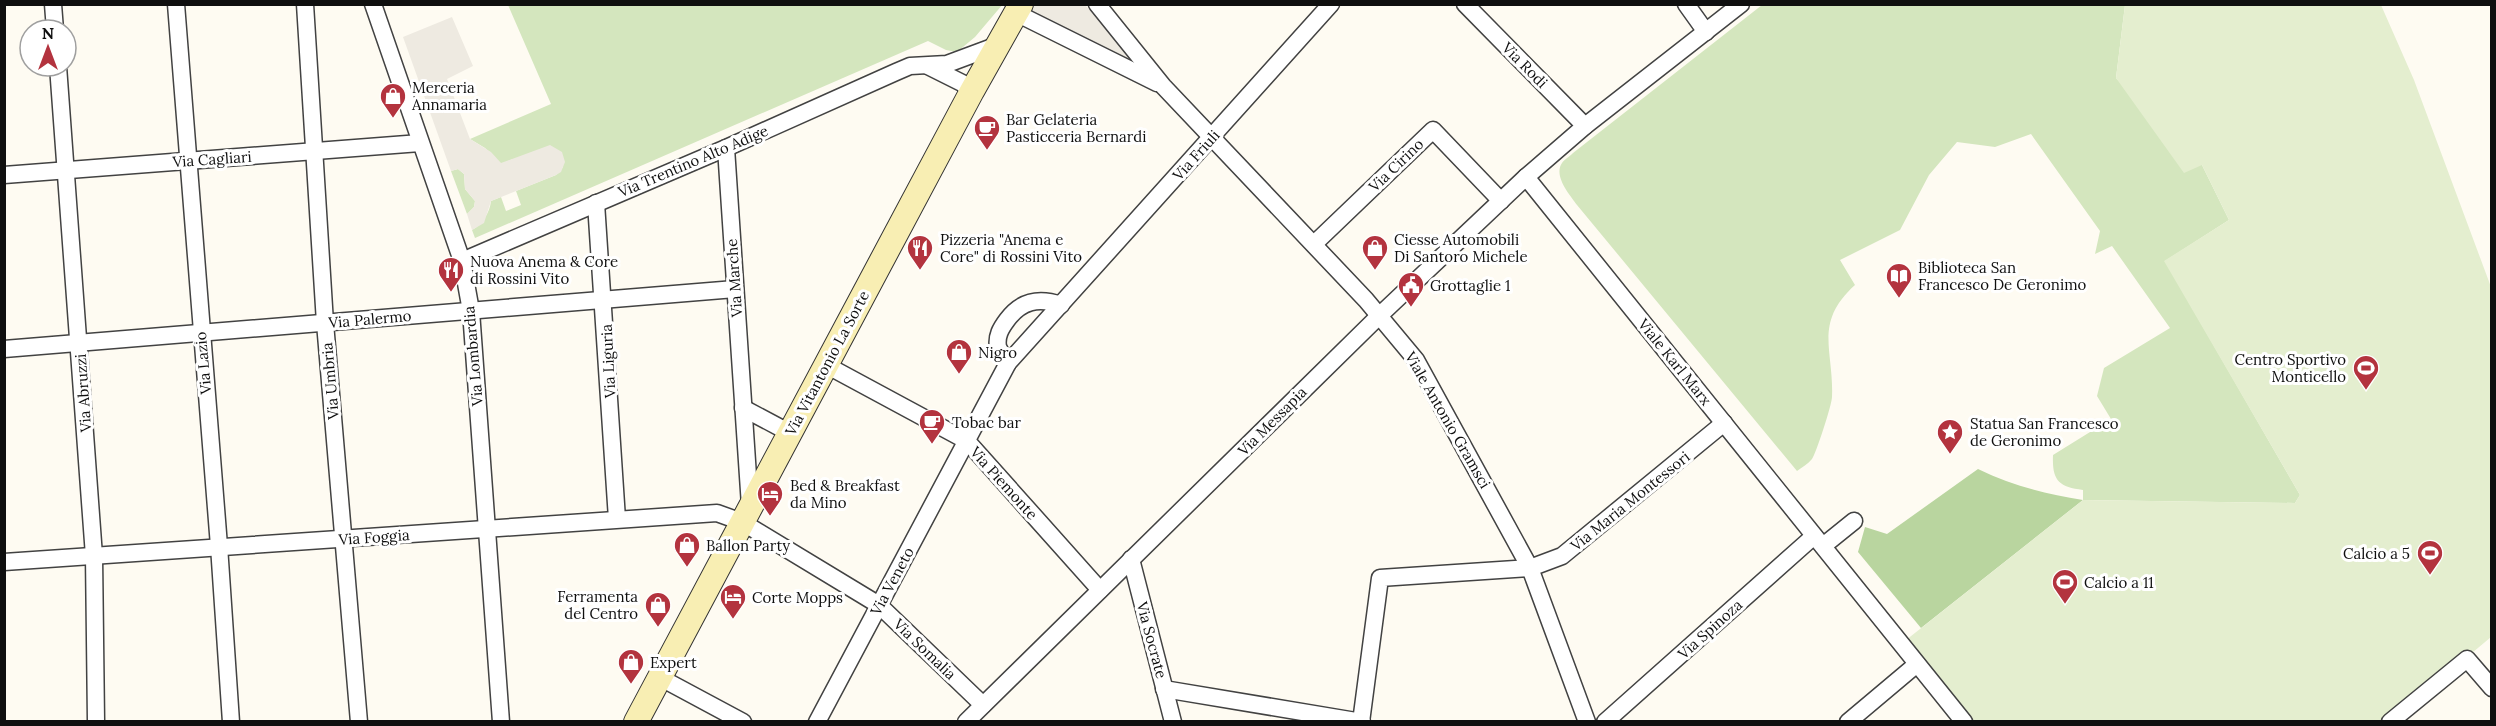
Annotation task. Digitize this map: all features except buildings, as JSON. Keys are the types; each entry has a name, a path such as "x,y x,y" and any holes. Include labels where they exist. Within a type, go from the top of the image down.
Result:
{"street":[{"name":"Via Lazio","path":"176,4 231,722"},
{"name":"Via Umbria","path":"305,4 325,323 359,722"},
{"name":"Via Lombardia","path":"373,4 462,261 471,311 501,722"},
{"name":"Viale Antonio Gramsci","path":"1097,4 1163,86 1213,136 1380,315 1416,360 1530,568 1587,722"},
{"name":"Via Friuli","path":"967,441 1008,363 1331,4"},
{"name":"Via Rodi","path":"1465,4 1585,126"},
{"path":"1686,4 1706,32"},
{"name":"Via Messapia","path":"966,722 1380,315 1526,177 1585,126 1740,4"},
{"name":"Viale Antonio Gramsci","path":"1017,7 1163,86"},
{"name":"Via Vitantonio La Sorte","path":"636,722 999,45 1017,7"},
{"name":"Via Trentino Alto Adige","path":"462,261 726,148 896,72 925,65 947,64 999,45"},
{"path":"925,65 962,83 972,92"},
{"name":"Via Abruzzi","path":"59,78 94,555 96,722"},
{"name":"Via Cirino","path":"1314,244 1433,130 1501,201"},
{"name":"Via Cagliari","path":"4,175 420,143"},
{"name":"Via Marche","path":"726,148 743,408 746,514"},
{"name":"Viale Karl Marx","path":"1526,177 1964,722"},
{"name":"Via Liguria","path":"596,203 617,519"},
{"name":"Via Palermo","path":"4,349 735,290"},
{"path":"1008,363 999,347 999,330 1016,307 1034,301 1049,301 1061,305"},
{"name":"Via Piemonte","path":"826,365 967,441 1100,590"},
{"path":"743,408 790,433"},
{"name":"Via Maria Montessori","path":"1362,721 1380,578 1530,568 1562,556 1724,423"},
{"name":"Via Veneto","path":"817,722 967,441"},
{"name":"Via Foggia","path":"5,562 617,519 717,513 746,514"},
{"name":"Via Somalia","path":"746,514 879,605 983,705"},
{"path":"1819,541 1854,521"},
{"name":"Via Spinoza","path":"1605,722 1819,541"},
{"name":"Via Socrate","path":"1131,559 1173,722"},
{"path":"2390,722 2468,659 2492,688"},
{"path":"1848,722 1917,664"},
{"path":"659,677 743,722"},
{"path":"1164,689 1362,721"}],"green space":[{"path":"1003,4 975,37 957,52 946,50 928,41 475,238 472,230 485,218 491,201 501,197 506,211 521,205 516,191 556,175 563,167 513,159 501,164 485,148 470,139 551,104 508,5"},
{"path":"1762,5 2125,5 2116,78 2202,165 2229,220 2165,261 2300,495 2295,503 2083,500 2083,490 2068,487 2058,481 2054,471 2053,455 2111,419 2097,396 2104,368 2170,328 2112,246 2095,254 2100,231 2031,134 1995,147 1957,142 1929,175 1900,230 1840,260 1855,285 1842,299 1834,312 1830,325 1832,397 1823,429 1812,459 1797,471 1577,205 1560,174 1562,163 1573,153"},
{"name":"Centro Sportivo Monticello","path":"2125,5 2381,5 2414,80 2491,287 2491,637 2390,722 1964,721 1901,644 2083,500 2295,503 2300,495 2164,261 2229,220 2202,165 2184,173 2116,78"},
{"path":"458,169 464,174 465,189 475,201 474,207 467,214 451,171"},
{"path":"1978,469 2030,489 2083,500 1921,628 1858,552 1865,527 1887,534"}],"shaded area":[{"path":"1032,5 1085,5 1130,53 1131,59 1128,61 1031,12"},
{"path":"452,17 473,66 447,79 470,139 491,152 501,163 550,145 562,152 565,162 561,172 556,175 491,201 484,223 472,230 467,214 474,207 475,201 465,189 464,174 458,169 451,171 403,37"}],"place":[{"name":"Merceria Annamaria","path":"393,119"},
{"name":"Bar Gelateria Pasticceria Bernardi","path":"987,151"},
{"name":"Pizzeria \"Anema e Core\" di Rossini Vito","path":"920,271"},
{"name":"Ciesse Automobili Di Santoro Michele","path":"1375,271"},
{"name":"Nuova Anema & Core di Rossini Vito","path":"451,293"},
{"name":"Biblioteca San Francesco De Geronimo","path":"1899,299"},
{"name":"Grottaglie 1","path":"1411,308"},
{"name":"Nigro","path":"959,375"},
{"name":"Centro Sportivo Monticello","path":"2366,391"},
{"name":"Tobac bar","path":"932,445"},
{"name":"Statua San Francesco de Geronimo","path":"1950,455"},
{"name":"Bed & Breakfast da Mino","path":"770,517"},
{"name":"Ballon Party","path":"687,568"},
{"name":"Calcio a 5","path":"2430,576"},
{"name":"Calcio a 11","path":"2065,605"},
{"name":"Corte Mopps","path":"733,620"},
{"name":"Ferramenta del Centro","path":"658,628"},
{"name":"Expert","path":"631,685"}]}
